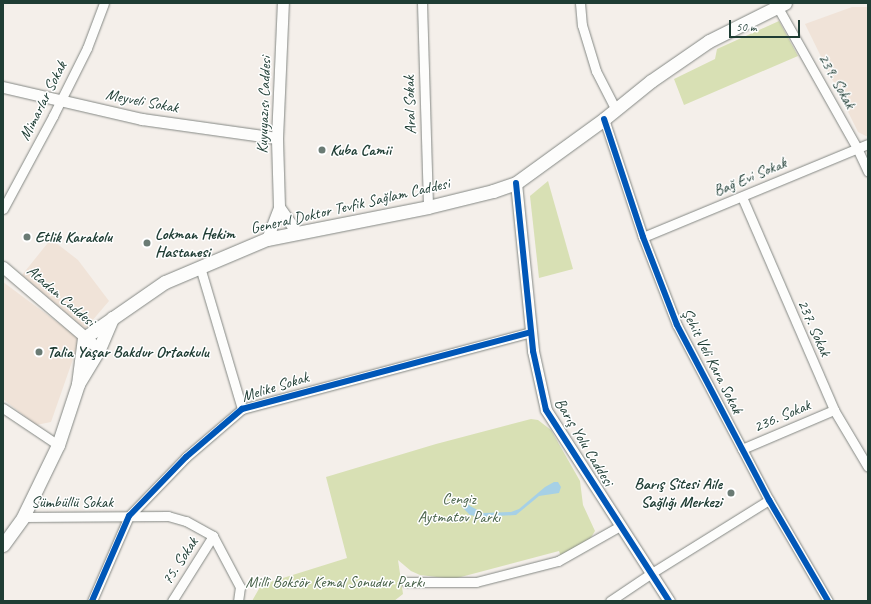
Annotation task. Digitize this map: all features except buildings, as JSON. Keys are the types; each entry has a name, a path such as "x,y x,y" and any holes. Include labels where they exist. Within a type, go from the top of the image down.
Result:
{"main road":[{"name":"General Doktor Tevfik Sağlam Caddesi","path":"84,338 154,289 200,267 267,239 428,206 493,191 516,182 604,119 651,81 709,41 780,4"},
{"path":"78,384 99,349 112,318"},
{"path":"3,544 23,517 58,445 78,384 84,338"}],"street":[{"name":"Mimarlar Sokak","path":"3,209 87,48 104,3"},
{"name":"Kuyuyazısı Caddesi","path":"279,207 278,138 283,3"},
{"name":"Aral Sokak","path":"422,3 428,206"},
{"path":"580,3 582,25 596,71 616,110"},
{"name":"239. Sokak","path":"780,4 857,148 868,172"},
{"name":"Meyveli Sokak","path":"3,86 142,119 278,138"},
{"name":"Şehit Veli Kara Sokak","path":"604,119 643,237 676,325 769,500 828,601"},
{"name":"Bağ Evi Sokak","path":"643,237 868,144"},
{"name":"Barış Yolu Caddesi","path":"516,182 531,332 536,370 546,410 650,574 669,601"},
{"name":"237. Sokak","path":"742,197 834,410 868,467"},
{"path":"279,207 297,233"},
{"path":"267,239 279,207"},
{"name":"Atadan Caddesi","path":"3,267 84,338 99,349"},
{"path":"200,267 242,409"},
{"name":"Melike Sokak","path":"92,601 130,516 186,457 242,409 531,332"},
{"path":"3,408 58,445"},
{"name":"236. Sokak","path":"742,449 834,410"},
{"path":"610,601 650,574 769,500"},
{"name":"Sümbüllü Sokak","path":"23,517 168,516 186,521 213,536"},
{"path":"406,582 476,582 558,561 620,526"},
{"path":"213,536 240,587 238,601"},
{"name":"75. Sokak","path":"172,601 213,536"}],"shaded area":[{"path":"852,7 868,7 868,137 858,132 805,24"},
{"path":"51,239 78,260 109,301 85,329 22,275"},
{"name":"Talia Yaşar Bakdur Ortaokulu","path":"3,282 80,339 51,422 36,425 3,399"}],"green space":[{"path":"779,21 798,56 684,105 674,79 715,59 717,49"},
{"path":"548,181 573,269 539,278 530,196"},
{"name":"Cengiz Aytmatov Parkı","path":"531,419 538,420 551,430 580,481 583,505 595,531 590,539 561,557 559,551 457,578 420,575 411,571 398,560 403,594 394,601 252,601 260,587 267,583 347,558 326,477 436,444"}],"water":[{"path":"554,482 558,482 561,487 559,493 539,496 516,515 480,517 470,515 461,506 466,502 483,513 511,512 519,509 545,487"}],"cycle path":[{"path":"604,119 643,237 677,325 769,500 828,601"},
{"path":"516,183 533,351 546,410 669,601"},
{"path":"92,601 129,516 186,457 242,409 531,332"}],"place":[{"name":"Kuba Camii","path":"322,150"},
{"name":"Etlik Karakolu","path":"27,237"},
{"name":"Lokman Hekim Hastanesi","path":"147,243"},
{"name":"Talia Yaşar Bakdur Ortaokulu","path":"39,352"},
{"name":"Barış Sitesi Aile Sağlığı Merkezi","path":"731,493"}],"park label":[{"name":"Millî Boksör Kemal Sonudur Parkı","path":"335,582"}]}
